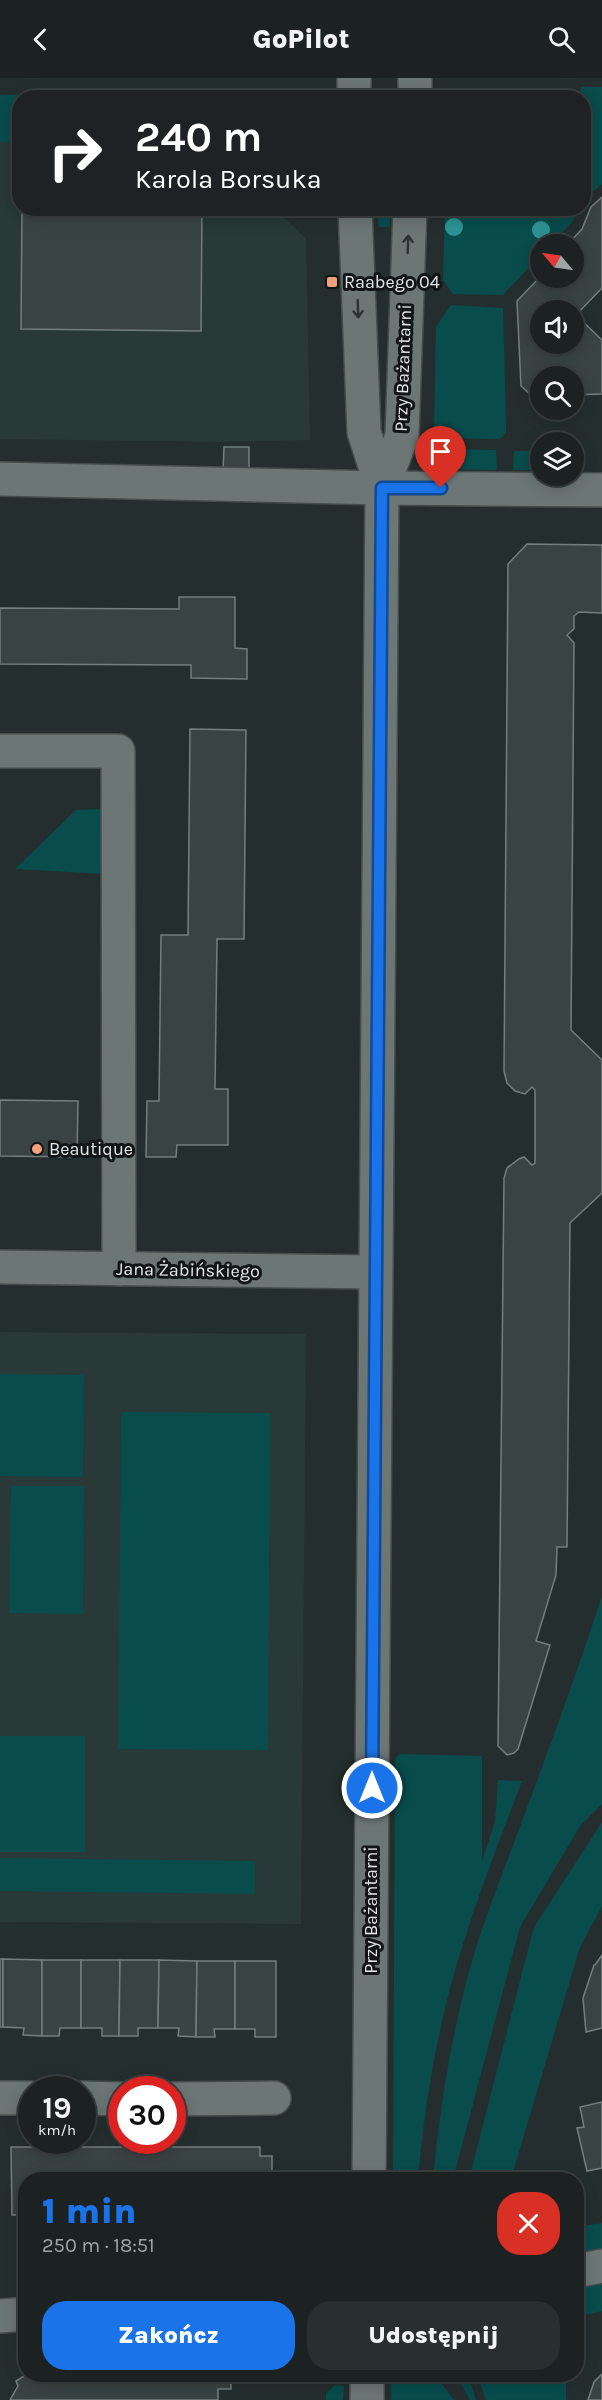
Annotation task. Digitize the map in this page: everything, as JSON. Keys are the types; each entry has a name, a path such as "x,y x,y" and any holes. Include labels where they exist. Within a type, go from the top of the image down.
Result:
{"street":[{"name":"Przy Bażantarni","path":"355,216 364,432 382,488 369,2172"},
{"name":"Przy Bażantarni","path":"382,488 402,436 410,216"},
{"path":"0,479 382,488 602,490"},
{"path":"0,751 118,751 119,1269"},
{"name":"Jana Żabińskiego","path":"0,1268 375,1272"},
{"path":"0,2098 18,2098"},
{"path":"186,2099 274,2098"},
{"path":"584,2269 602,2266"},
{"path":"0,2316 18,2315"},
{"path":"367,2382 367,2400"}],"shaded area":[{"path":"581,87 602,87 602,184 591,193 591,90 581,90"},
{"path":"305,88 308,90 222,90"},
{"path":"0,95 12,95 12,141 0,142"},
{"path":"12,141 12,216 283,216 306,239 310,440 222,442 0,439 0,142"},
{"path":"378,216 391,216 388,227 379,227"},
{"path":"445,216 575,216 561,234 530,234 530,267 503,295 453,294 443,280"},
{"path":"451,305 503,308 506,432 500,439 437,438 434,432 436,327"},
{"path":"453,449 496,450 497,470 450,469 450,453"},
{"path":"514,451 530,451 530,470 513,470"},
{"path":"105,809 105,874 15,869 76,810"},
{"path":"0,1332 306,1334 301,1924 0,1922"},
{"path":"0,1374 84,1375 83,1477 0,1476"},
{"path":"121,1412 270,1413 268,1750 118,1749"},
{"path":"11,1486 84,1486 83,1614 9,1613"},
{"path":"602,1596 602,1804 580,1826 520,1927 455,2172 434,2172 449,2059 470,1967"},
{"path":"0,1736 85,1736 85,1852 0,1852"},
{"path":"400,1754 482,1756 482,1861 495,1822 498,1780 522,1781 477,1901 447,1999 429,2089 419,2172 393,2172 395,1758"},
{"path":"602,1822 602,1906 580,1947 513,2172 471,2172 532,1934 536,1924"},
{"path":"0,1858 255,1861 255,1894 0,1891"},
{"path":"602,2223 602,2250 584,2253 584,2226"},
{"path":"602,2284 602,2311 584,2315 584,2287"},
{"path":"395,2382 440,2382 454,2400 391,2400 391,2384"},
{"path":"460,2382 471,2384 476,2400 470,2400"},
{"path":"480,2382 566,2382 566,2400 486,2400"},
{"path":"335,2385 344,2386 343,2400 326,2400 326,2393"}],"building":[{"path":"602,197 602,288 584,307 584,300 530,300 530,354 584,354 584,323 602,340 602,394 584,395 584,366 530,366 530,394 521,386 517,301 530,287 584,288 584,234 577,234 587,216 591,216 591,207"},
{"path":"22,216 202,216 201,331 21,329"},
{"path":"224,447 249,447 249,471 223,471"},
{"path":"527,544 602,545 602,613 579,612 574,616 574,629 567,635 574,643 571,1030 602,1060 602,1193 570,1223 567,1547 557,1547 556,1575 536,1641 550,1645 518,1749 507,1755 498,1746 504,1178 507,1168 519,1159 524,1157 532,1165 535,1163 535,1090 532,1087 525,1094 515,1091 507,1083 504,1071 508,564"},
{"path":"179,597 235,597 235,648 247,649 247,679 191,678 191,665 0,664 0,608 179,609"},
{"path":"190,729 246,730 244,939 217,939 215,1089 228,1089 228,1145 177,1145 176,1157 146,1157 147,1101 159,1101 161,935 188,935"},
{"path":"0,1100 78,1101 77,1157 0,1156"},
{"path":"602,1955 602,2028 586,2032 583,1998 594,1965"},
{"path":"0,1959 3,1959 3,2027 0,2027"},
{"path":"3,1959 42,1960 42,2036 23,2035 24,2028 3,2027"},
{"path":"42,1960 81,1960 81,2028 60,2028 59,2036 42,2036"},
{"path":"81,1960 120,1960 119,2036 102,2036 102,2028 81,2028"},
{"path":"120,1960 159,1960 158,2028 138,2028 138,2036 119,2036"},
{"path":"159,1960 197,1961 196,2037 178,2036 179,2028 158,2028"},
{"path":"197,1961 235,1961 235,2029 214,2029 215,2037 196,2037"},
{"path":"235,1961 276,1961 276,2037 255,2037 255,2029 235,2029"},
{"path":"602,2102 602,2168 587,2171 577,2128 584,2127 580,2107"},
{"path":"11,2147 18,2147 18,2154 96,2154 96,2147 108,2147 108,2154 186,2154 186,2147 260,2147 260,2156 272,2156 272,2172 18,2172 18,2215 12,2215"},
{"path":"602,2374 602,2400 588,2400 594,2382"},
{"path":"16,2381 231,2382 231,2389 218,2389 218,2400 10,2400 18,2386"}],"place":[{"name":"Raabego 04","path":"332,282"},
{"name":"Beautique","path":"37,1149"}],"route":[{"path":"372,1788 382,488 441,488"}]}
